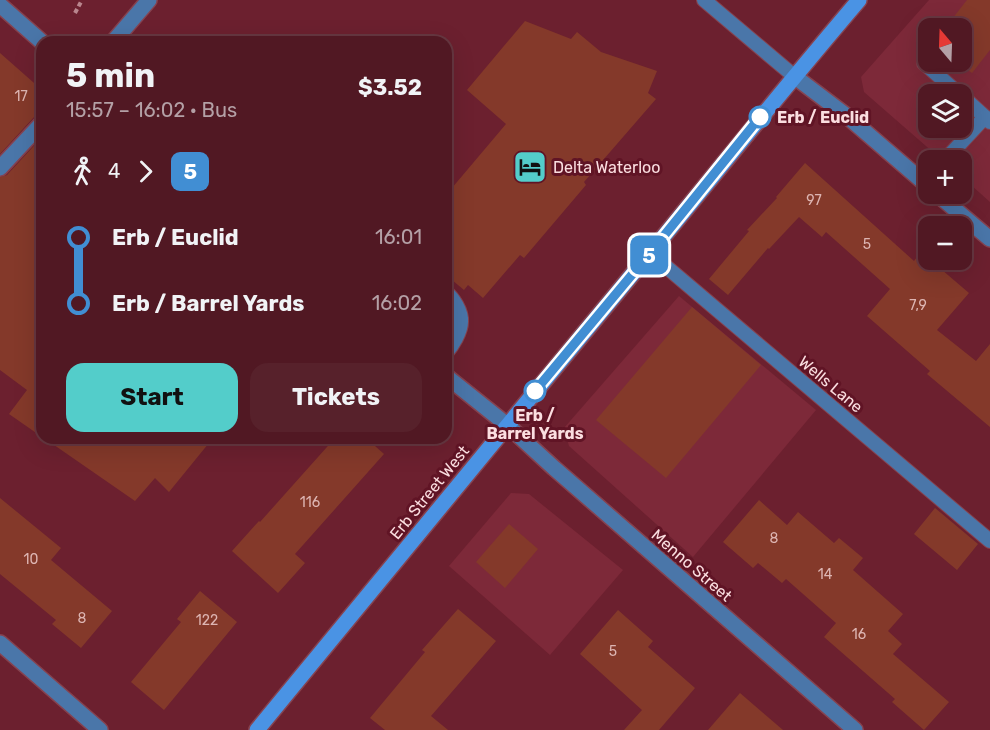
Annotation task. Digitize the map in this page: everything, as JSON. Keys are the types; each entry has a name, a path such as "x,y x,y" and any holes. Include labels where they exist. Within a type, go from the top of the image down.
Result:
{"main road":[{"name":"Erb Street West","path":"257,730 859,0"}],"street":[{"path":"118,36 149,0"},
{"path":"0,5 36,37"},
{"path":"794,76 848,117 918,176"},
{"path":"0,168 36,129"},
{"path":"950,204 990,239"},
{"name":"Menno Street","path":"452,381 507,425 855,730"},
{"path":"0,644 100,730"}],"lane":[{"path":"704,0 794,76"},
{"path":"934,72 948,84"},
{"path":"956,150 987,120 972,106"},
{"name":"Wells Lane","path":"650,253 990,541"},
{"path":"452,298 462,321 452,346"}],"path":[{"path":"75,13 82,0"}],"shaded area":[{"path":"929,0 990,0 990,202 972,186 972,150 931,150 864,92 861,77"},
{"path":"679,296 816,410 693,557 569,446 564,428"},
{"path":"511,493 529,494 623,570 550,655 449,566"}],"building":[{"path":"967,0 990,0 990,50 972,73 972,18 953,18"},
{"name":"Delta Waterloo","path":"525,21 571,39 577,32 601,52 657,71 648,93 656,99 584,182 586,185 524,258 520,255 483,298 468,285 464,290 452,280 452,188 506,124 467,90"},
{"path":"0,53 36,85 36,116 0,154"},
{"path":"36,144 36,433 9,414 27,390 0,370 0,177 7,175"},
{"path":"805,163 914,261 918,256 918,270 942,270 969,293 937,330 976,361 990,344 990,427 927,374 930,371 867,316 890,289 826,232 822,237 799,217 768,248 728,295 709,279"},
{"path":"692,307 761,365 666,478 596,420"},
{"path":"53,444 208,444 169,492 155,478 135,501"},
{"path":"330,444 373,444 384,454 295,554 305,563 278,593 232,551"},
{"path":"0,498 61,548 51,560 112,611 81,648 52,624 56,620 0,574"},
{"path":"759,500 787,525 798,512 834,543 839,538 863,558 853,570 903,614 888,631 902,644 893,654 949,702 924,730 892,702 895,699 824,637 836,623 786,579 782,583 758,563 753,568 723,542"},
{"path":"935,508 978,544 957,570 914,534"},
{"path":"509,524 538,549 505,588 476,562"},
{"path":"200,591 237,622 164,710 131,682 181,622 177,619"},
{"path":"458,609 496,641 431,716 448,730 385,730 370,718 425,652 422,650"},
{"path":"618,610 653,641 648,647 695,688 659,730 624,730 642,710 580,654"},
{"path":"740,693 783,730 708,730"}],"bus line":[{"name":"5","path":"535,391 760,117"}],"place":[{"name":"Erb / Euclid","path":"760,117"},
{"name":"Delta Waterloo","path":"530,167"},
{"name":"Erb / Barrel Yards","path":"535,391"}]}
